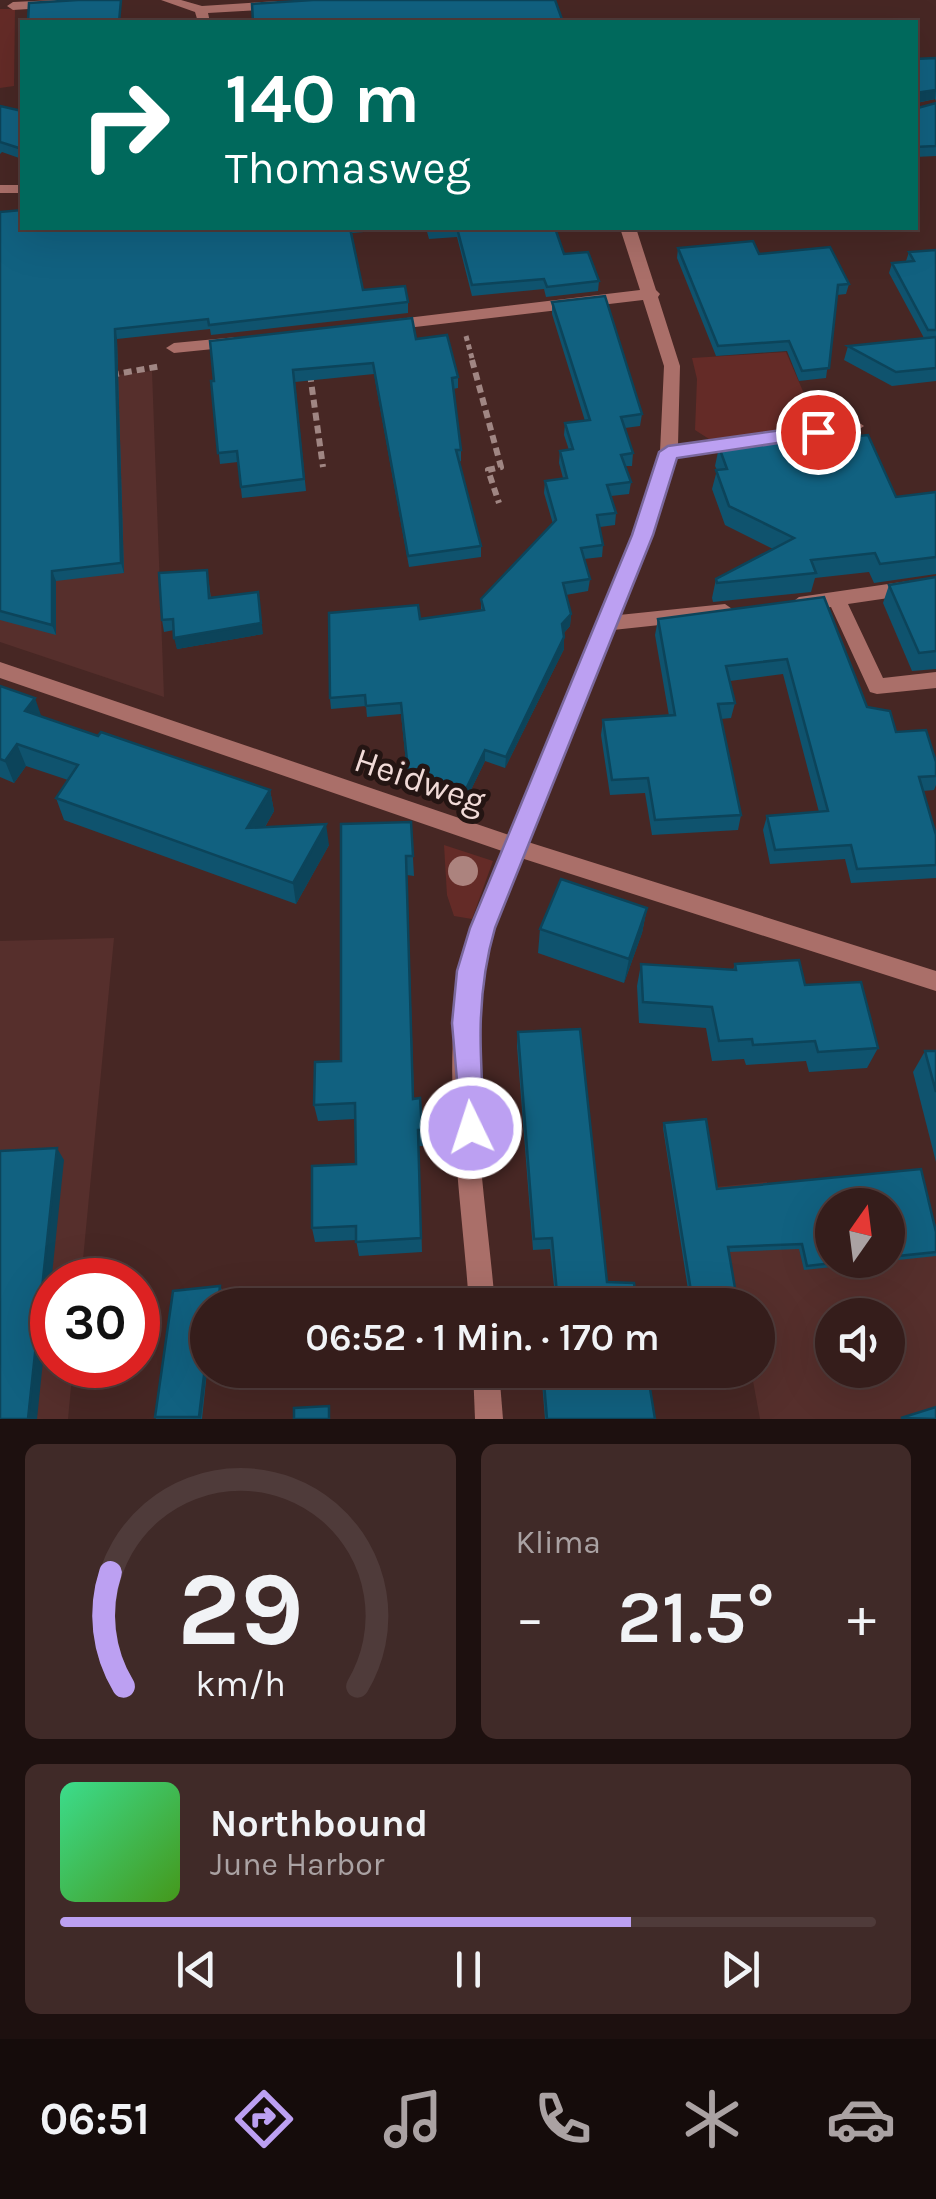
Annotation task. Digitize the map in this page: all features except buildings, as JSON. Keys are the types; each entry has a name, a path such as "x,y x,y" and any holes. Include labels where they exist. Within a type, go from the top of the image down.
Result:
{"street":[{"path":"167,0 202,16 294,4"},
{"path":"13,6 65,3"},
{"path":"481,1288 465,1023 470,971 608,623 668,452 672,366 629,230"},
{"path":"376,326 652,294"},
{"path":"174,348 248,341"},
{"path":"668,452 856,426"},
{"path":"780,606 936,584"},
{"path":"837,600 876,686 936,680"},
{"path":"608,623 742,610"},
{"name":"Heidweg","path":"0,670 516,847 936,981"},
{"path":"487,1388 489,1419"}],"path":[{"path":"461,317 501,467 488,470 499,503"},
{"path":"99,376 158,370 174,348"},
{"path":"310,372 324,467"}],"shaded area":[{"path":"0,9 15,9 14,86 0,88"},
{"path":"786,352 815,419 807,428 709,439 695,430 697,379 692,358"},
{"path":"152,371 164,697 0,642 0,388"},
{"path":"444,845 493,861 472,919 454,916 447,895"},
{"path":"114,938 83,1258 30,1258 30,1388 71,1388 68,1419 0,1419 0,941"},
{"path":"918,1174 936,1249 936,1419 760,1419 754,1388 775,1388 775,1288 735,1288 715,1187 767,1182 768,1188"}],"route":[{"path":"471,1128 465,1023 470,971 482,928 642,535 668,452 818,432"}]}
